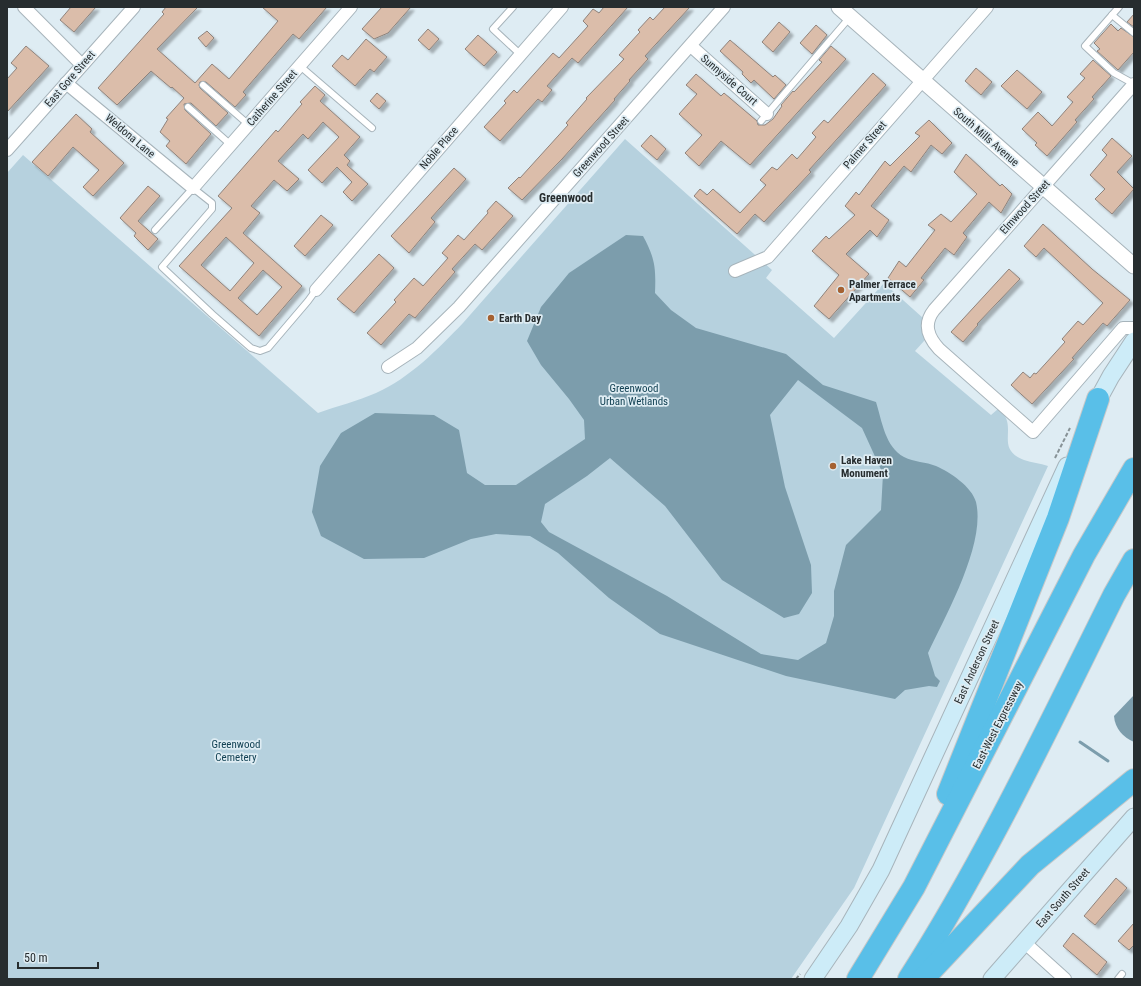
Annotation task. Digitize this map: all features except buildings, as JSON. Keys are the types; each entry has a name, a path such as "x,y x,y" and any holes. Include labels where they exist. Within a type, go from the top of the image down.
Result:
{"highway":[{"path":"914,887 957,771 1058,518 1098,399"},
{"name":"East-West Expressway","path":"858,979 914,887 1084,555 1134,469"},
{"path":"909,979 962,892 997,827 1114,595 1134,560"},
{"path":"923,979 1030,865 1134,780"}],"main road":[{"name":"East Anderson Street","path":"813,979 849,926 881,870 1098,399 1134,341"},
{"name":"East South Street","path":"992,979 1134,817"}],"street":[{"path":"24,7 82,65"},
{"name":"East Gore Street","path":"7,150 134,7"},
{"name":"Catherine Street","path":"193,188 351,7"},
{"name":"Noble Place","path":"316,290 562,7"},
{"name":"Greenwood Street","path":"388,367 417,348 459,307 724,7"},
{"name":"South Mills Avenue","path":"839,7 1134,266"},
{"name":"Palmer Street","path":"735,272 768,257 987,7"},
{"name":"Sunnyside Court","path":"691,46 764,117"},
{"name":"Weldona Lane","path":"66,83 193,188"},
{"name":"Elmwood Street","path":"1134,84 929,316 928,334 939,349 1033,432 1123,328 1134,328"},
{"path":"1024,942 1066,979"}],"lane":[{"path":"513,7 493,29 521,54"},
{"path":"1119,7 1084,46 1114,73 1134,84"},
{"path":"1112,15 1134,33"},
{"path":"764,117 850,17"},
{"path":"300,66 372,128"},
{"path":"203,85 249,125"},
{"path":"188,107 231,145"},
{"path":"155,230 193,188 212,203 212,210 162,267 251,348 260,351 268,348 316,290"}],"green space":[{"name":"Greenwood Cemetery","path":"625,139 772,270 766,278 834,338 884,283 923,318 924,341 915,351 991,415 998,409 1002,413 1007,421 1008,443 1012,452 1024,460 1048,466 854,888 791,979 7,979 7,173 23,155 318,413 376,393 388,387 423,362 463,323"}],"shaded area":[{"path":"626,235 643,236 654,263 655,293 671,310 696,328 786,354 823,385 876,402 882,425 888,440 898,453 908,459 942,469 954,476 970,491 976,502 978,519 970,558 954,600 928,653 935,676 940,681 937,687 929,686 905,690 895,699 786,676 660,634 609,598 558,553 530,536 496,534 471,539 424,558 364,559 321,536 312,512 320,466 341,433 375,413 434,415 459,430 467,473 485,485 516,485 585,439 584,420 541,365 527,341 541,307 569,273","holes":["798,380 862,428 883,474 881,510 846,545 834,591 834,616 826,643 798,660 761,654 667,596 549,532 541,522 545,504 587,476 610,458 665,506 722,580 784,618 799,614 812,593 811,565 785,487 770,415"]},
{"path":"1134,695 1134,742 1126,738 1120,732 1116,725 1114,716"}],"waterway":[{"path":"1080,742 1108,761"}],"place":[{"name":"Palmer Terrace Apartments","path":"841,290"},
{"name":"Earth Day","path":"491,318"},
{"name":"Lake Haven Monument","path":"833,466"}],"district":[{"name":"Greenwood","path":"566,198"}],"park label":[{"name":"Greenwood Urban Wetlands","path":"634,394"}]}
